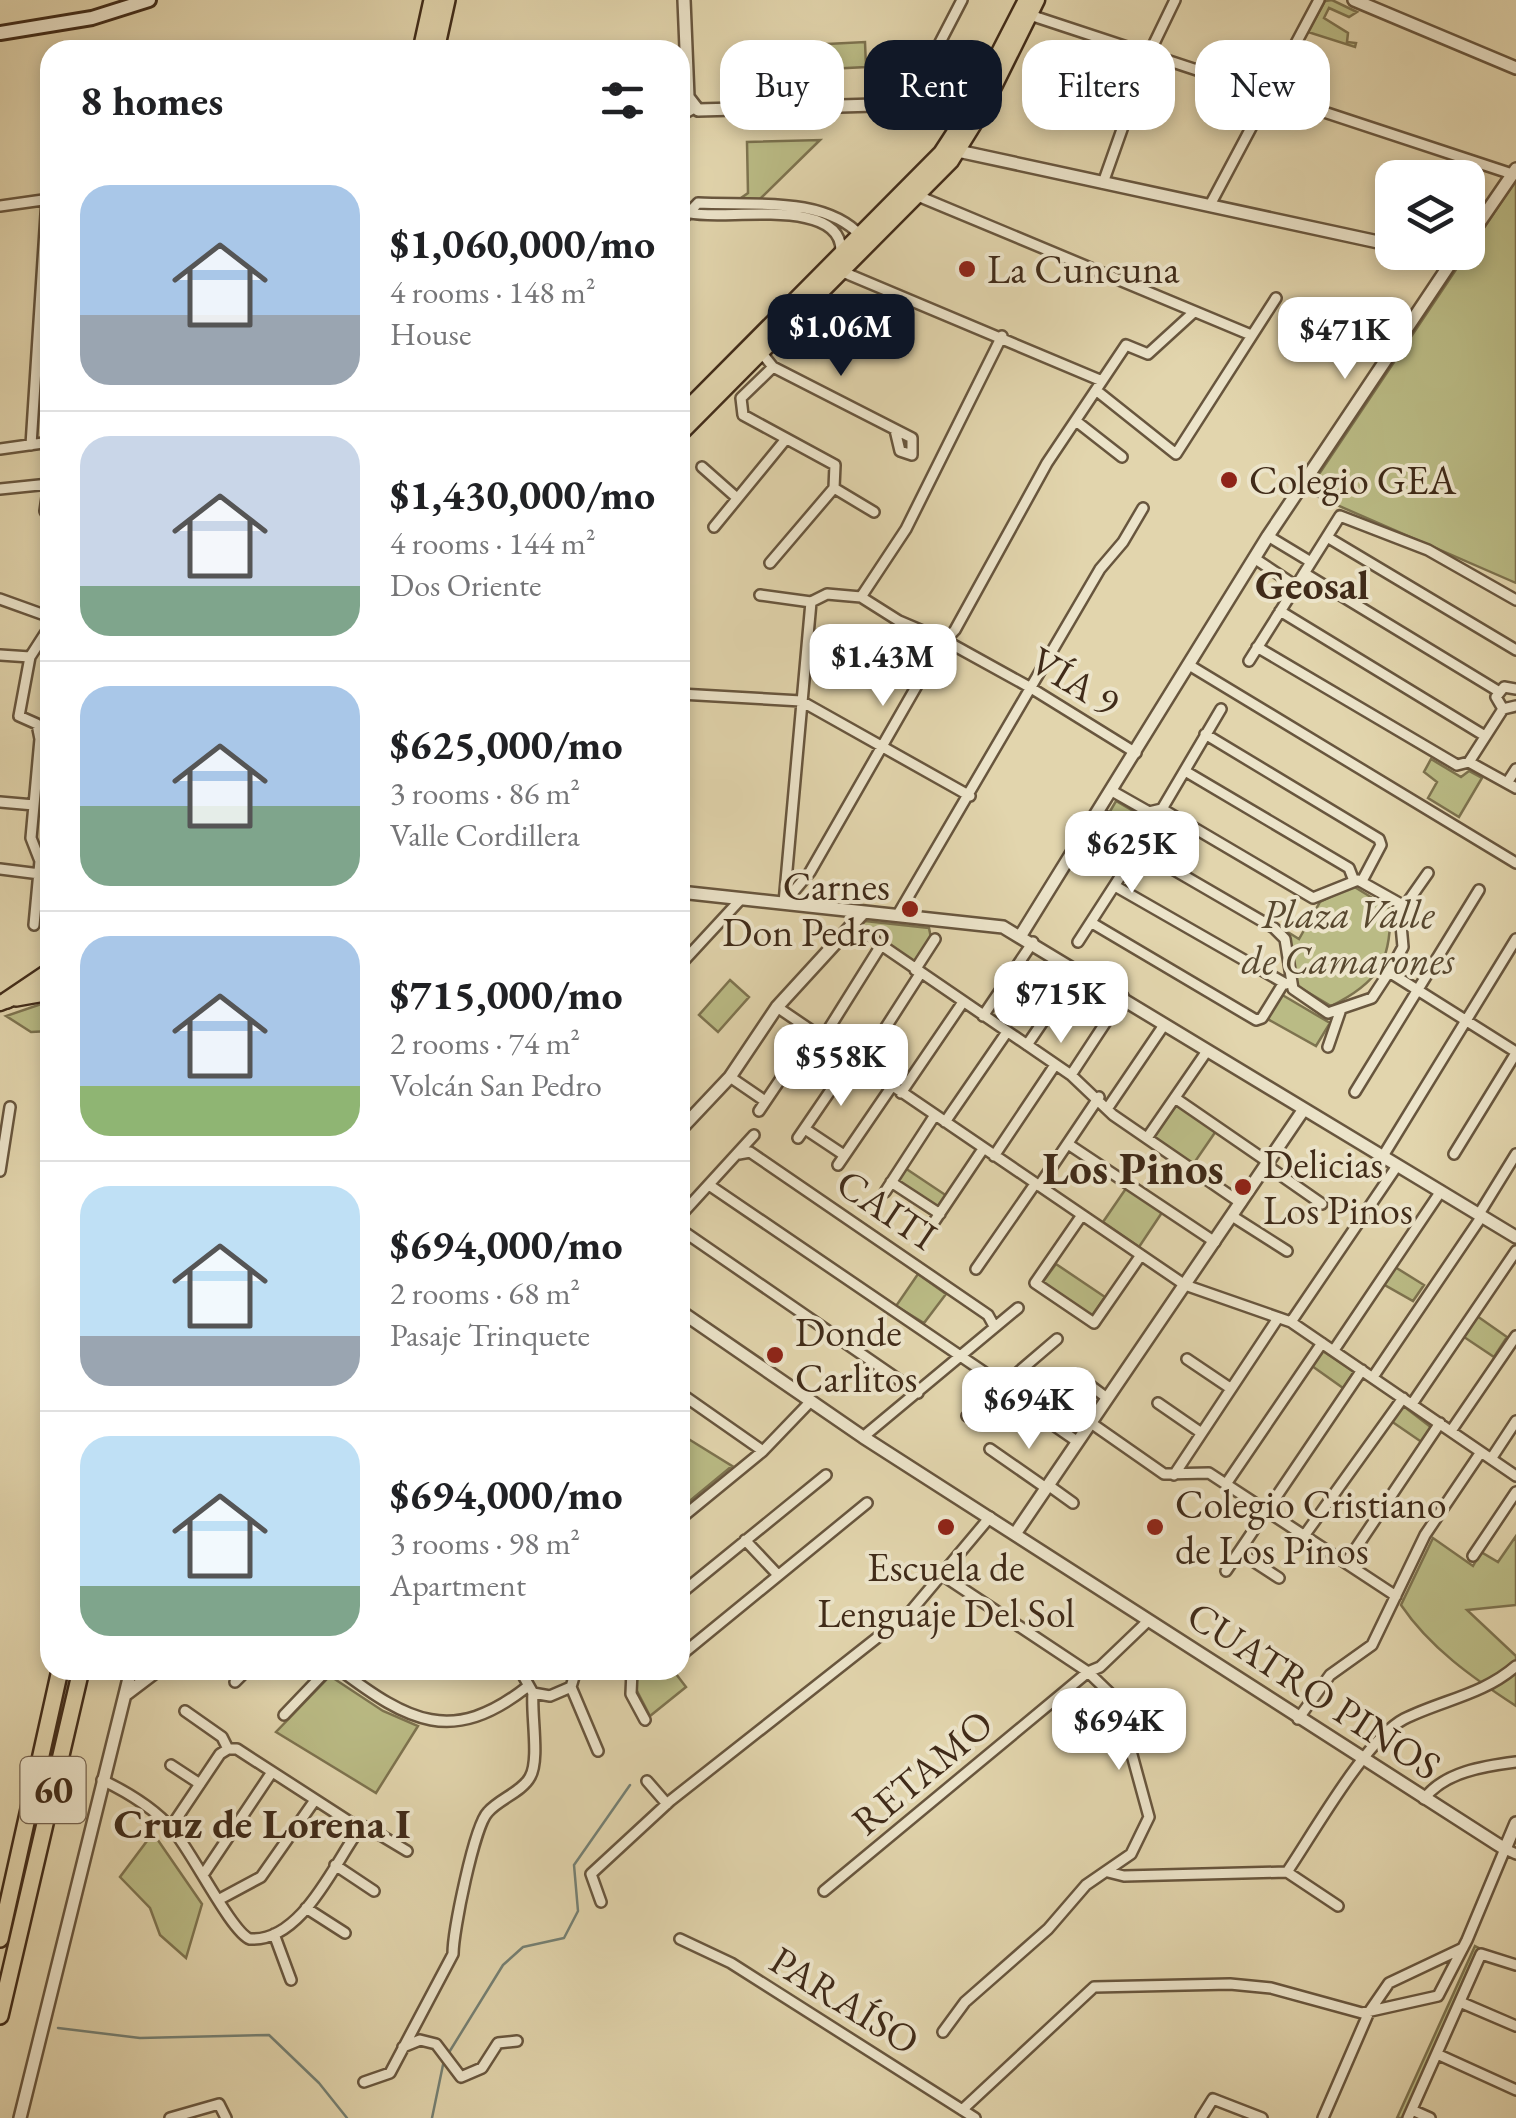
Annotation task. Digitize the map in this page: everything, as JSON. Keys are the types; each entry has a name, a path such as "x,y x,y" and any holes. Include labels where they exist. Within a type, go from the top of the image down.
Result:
{"highway":[{"path":"423,40 432,0"},
{"path":"438,40 447,0"},
{"path":"3,1001 40,978"},
{"path":"3,1001 40,994"},
{"name":"60","path":"0,1935 58,1680"},
{"name":"60","path":"0,2016 79,1680"},
{"name":"60","path":"0,2035 26,1910"}],"main road":[{"path":"0,33 92,18 148,0"},
{"path":"1002,55 1031,5"},
{"path":"690,409 918,196 958,152 1031,5"},
{"path":"690,410 757,356 844,264 862,234 941,153 957,130"},
{"path":"958,152 963,130"},
{"path":"3,1001 40,987"}],"street":[{"path":"684,0 686,40"},
{"path":"941,40 962,0"},
{"path":"1156,40 1175,0"},
{"path":"1299,40 1319,0"},
{"path":"1354,0 1516,68"},
{"path":"1031,5 1111,40"},
{"path":"690,101 694,108 705,112 864,105"},
{"path":"690,110 694,108"},
{"path":"1330,113 1514,172 1485,214"},
{"path":"1103,183 1122,130"},
{"path":"1210,205 1252,130"},
{"path":"958,152 1375,241"},
{"path":"918,196 1251,336"},
{"path":"0,206 40,200"},
{"path":"690,213 698,203 793,206 819,212 862,234"},
{"path":"690,213 808,217 833,232 841,244 844,264 1002,336 1099,386 1176,454 1276,298"},
{"path":"984,1016 1098,812 1254,558 1447,270"},
{"path":"784,903 810,872 1076,421 1126,345 1148,354 1194,312"},
{"path":"31,445 40,315"},
{"path":"760,595 811,602 828,594 861,597 906,530 1002,336"},
{"path":"757,356 769,369 895,430"},
{"path":"769,369 741,398 743,415 836,465 834,488 770,563"},
{"path":"1076,421 1122,457"},
{"path":"714,527 786,438"},
{"path":"0,449 40,444"},
{"path":"702,467 737,498"},
{"path":"0,489 40,483"},
{"path":"834,488 874,512"},
{"path":"897,916 1100,569 1124,542 1143,508"},
{"path":"1249,660 1340,516 1428,550 1516,600"},
{"path":"1268,536 1312,562"},
{"path":"1327,537 1516,650"},
{"path":"1254,558 1296,586"},
{"path":"1304,573 1498,691 1515,687"},
{"name":"VÍA 9","path":"861,597 899,621 946,640 1031,688 1136,753"},
{"path":"0,598 40,612"},
{"path":"784,903 811,602"},
{"path":"1280,612 1485,736"},
{"path":"34,925 40,874 31,838 40,739 37,724 19,716 30,657 40,642"},
{"path":"1257,648 1456,765 1469,762 1511,785 1516,769"},
{"path":"0,656 30,657"},
{"path":"1189,665 1516,863"},
{"path":"1498,691 1496,701 1503,709"},
{"path":"690,695 801,702 970,796"},
{"path":"1469,762 1503,709 1516,706"},
{"path":"1162,809 1220,708"},
{"path":"1112,791 1149,812 1162,809 1313,898 1358,880 1381,845 1379,840 1205,734"},
{"path":"1115,886 1286,984 1328,1013 1372,998 1390,972 1403,947 1399,904 1358,880 1349,868 1186,771"},
{"path":"0,802 34,805"},
{"path":"1078,942 1138,850 1136,836 1098,812"},
{"path":"1092,922 1256,1020 1262,1018 1286,984 1286,939 1274,928 1138,850"},
{"path":"0,869 40,874"},
{"path":"1402,910 1428,873"},
{"path":"1355,1092 1479,890"},
{"path":"690,893 1003,927 1123,996 1164,1025 1516,1237"},
{"path":"690,954 741,900"},
{"path":"690,1119 730,1077 776,1007 864,912"},
{"path":"852,926 1070,1074 1107,1109 1241,1202"},
{"path":"862,1066 936,938"},
{"path":"1383,1156 1516,939"},
{"path":"823,1038 880,947"},
{"path":"1027,1044 1078,970"},
{"path":"1390,972 1516,1052 1454,1154"},
{"path":"1070,1074 1123,996"},
{"path":"838,1166 963,1002"},
{"path":"776,1007 1186,1285 1291,1322 1516,1476"},
{"path":"1328,1047 1340,1012"},
{"path":"1107,1109 1164,1025"},
{"path":"759,1111 813,1031"},
{"path":"945,1122 1007,1032"},
{"path":"1147,1138 1207,1051"},
{"path":"844,1155 801,1133 852,1059"},
{"path":"994,1156 1055,1065"},
{"path":"730,1077 766,1101"},
{"path":"976,1270 1099,1098"},
{"path":"1175,1098 1322,1204"},
{"path":"0,1171 3,1131 10,1107"},
{"path":"1015,1534 1304,1109"},
{"path":"884,1192 936,1116"},
{"path":"690,1206 754,1135"},
{"path":"1068,1144 1215,1242"},
{"path":"932,1225 984,1149"},
{"name":"CAITI","path":"739,1154 750,1152 988,1315 994,1326"},
{"path":"1372,1377 1481,1215 1516,1154"},
{"path":"1291,1322 1397,1166"},
{"path":"892,1182 940,1214"},
{"path":"710,1185 1003,1385"},
{"path":"1334,1350 1441,1191"},
{"path":"1082,1215 1035,1283 1094,1324 1141,1254"},
{"path":"1232,1216 1287,1251"},
{"path":"690,1236 918,1393"},
{"path":"1304,1536 1516,1251"},
{"path":"864,1437 1018,1308"},
{"name":"CUATRO PINOS","path":"690,1317 864,1437 1510,1852"},
{"path":"1174,1475 1278,1318"},
{"path":"1451,1431 1516,1336"},
{"path":"967,1416 1057,1338"},
{"path":"1226,1484 1322,1343"},
{"path":"1187,1358 1230,1388"},
{"path":"1226,1571 1362,1370"},
{"path":"1075,1374 1107,1398"},
{"path":"690,1400 763,1452"},
{"path":"690,1511 763,1452 811,1401"},
{"path":"1158,1402 1200,1432"},
{"path":"1036,1413 1078,1442"},
{"path":"1491,1458 1516,1421"},
{"path":"1091,1424 1164,1474 1209,1473 1396,1596"},
{"path":"1346,1563 1440,1424"},
{"path":"990,1449 1074,1503"},
{"path":"1298,1719 1330,1675 1372,1645 1425,1535 1481,1452"},
{"path":"690,1586 826,1474"},
{"path":"1473,1556 1516,1492"},
{"path":"690,1648 866,1503"},
{"path":"600,1902 591,1874 667,1804 910,1611 990,1517"},
{"path":"746,1540 778,1575"},
{"path":"1239,1552 1279,1578"},
{"path":"942,1574 1088,1672 1117,1700 1149,1817 1132,1854 1086,1885 1048,1929 965,2002 943,2032"},
{"name":"RETAMO","path":"824,1892 1088,1672 1100,1668 1148,1621"},
{"path":"1286,1872 1363,1761 1402,1720 1483,1689 1516,1666"},
{"path":"20,2118 129,1680"},
{"path":"125,1695 145,1680"},
{"path":"284,1715 318,1680"},
{"path":"355,1680 407,1716 456,1722 492,1711 530,1690 550,1696 571,1686"},
{"path":"364,2082 390,2073 453,1954 452,1934 463,1907 472,1848 485,1814 530,1779 535,1758 530,1690 525,1680"},
{"path":"573,1680 571,1686 598,1751"},
{"path":"632,1680 631,1694 645,1720"},
{"path":"185,1711 222,1737 228,1749"},
{"path":"171,1827 228,1749"},
{"path":"228,1749 237,1749 356,1826 367,1827 407,1851"},
{"path":"1424,1799 1435,1784 1488,1765 1516,1762"},
{"path":"171,1765 200,1784"},
{"path":"205,1872 272,1772"},
{"path":"102,1780 124,1791 171,1827 205,1872 235,1930 250,1939 274,1934 306,1908 354,1837 356,1826"},
{"path":"647,1781 667,1804"},
{"path":"220,1899 262,1877 315,1800"},
{"path":"962,2110 1094,1987 1230,1984 1271,1988 1352,2012 1370,2012 1438,1996 1510,1852 1516,1824"},
{"path":"336,1866 374,1890"},
{"path":"1108,1872 1124,1876 1286,1872 1338,1906"},
{"path":"306,1908 345,1933"},
{"path":"274,1934 291,1980"},
{"name":"PARAÍSO","path":"680,1939 730,1963 974,2118"},
{"path":"1324,2118 1370,2012 1389,1983 1465,1944"},
{"path":"1430,2118 1410,2114 1481,1954 1492,1954 1516,1964"},
{"path":"1460,2002 1516,2026"},
{"path":"403,2047 420,2040 436,2044 460,2078 482,2068 498,2043 516,2041"},
{"path":"1437,2054 1516,2090"},
{"path":"1201,2118 1212,2099 1262,2118"},
{"path":"170,2118 219,2104 226,2118"}],"green space":[{"path":"1332,0 1357,12 1349,17 1329,8 1324,18 1348,33 1347,42 1356,43 1355,47 1308,32 1325,1"},
{"path":"864,42 864,67 844,68 844,43"},
{"path":"820,140 760,199 738,200 748,193 747,142"},
{"path":"1516,180 1516,583 1307,492 1456,270 1485,270 1485,226"},
{"path":"1431,759 1461,777 1469,771 1482,778 1459,817 1428,798 1437,782 1424,772"},
{"path":"1116,801 1147,819 1162,816 1146,845 1140,832 1109,813"},
{"name":"Plaza Valle de Camarones","path":"1353,886 1390,909 1388,943 1371,979 1331,1006 1294,984 1286,931 1299,939 1320,902"},
{"path":"865,921 929,928 931,938 913,965 859,928"},
{"path":"730,980 749,997 718,1032 699,1015"},
{"path":"1279,993 1330,1023 1316,1046 1264,1017"},
{"path":"40,1004 40,1032 31,1032 6,1016"},
{"path":"1177,1104 1216,1131 1192,1166 1153,1138"},
{"path":"905,1168 947,1196 938,1210 897,1182"},
{"path":"1127,1187 1163,1211 1139,1247 1103,1222"},
{"path":"1056,1264 1105,1297 1091,1317 1042,1283"},
{"path":"1395,1267 1424,1285 1413,1301 1383,1284"},
{"path":"918,1274 946,1294 924,1323 896,1306"},
{"path":"1477,1316 1507,1337 1494,1357 1464,1337"},
{"path":"1323,1351 1354,1372 1343,1388 1312,1366"},
{"path":"1402,1405 1432,1428 1423,1443 1391,1421"},
{"path":"690,1440 732,1466 690,1501"},
{"path":"1516,1536 1516,1605 1467,1610 1516,1656 1516,1706 1439,1648 1401,1605 1433,1538 1473,1566 1481,1552 1498,1562"},
{"path":"326,1680 336,1680 383,1711 418,1726 376,1793 276,1732"},
{"path":"637,1680 681,1680 686,1687 650,1716 636,1689"},
{"path":"153,1833 202,1904 186,1958 160,1935 150,1908 120,1877"},
{"path":"1475,1946 1481,1949 1404,2118 1397,2118"}],"waterway":[{"path":"448,2054 503,1965 523,1947 564,1938 578,1911 574,1865 630,1785"},
{"path":"58,2028 140,2038 269,2035 319,2083 347,2118"},
{"path":"432,2118 444,2060"}],"place":[{"name":"La Cuncuna","path":"967,269"},
{"name":"Colegio GEA","path":"1229,480"},
{"name":"Carnes Don Pedro","path":"910,909"},
{"name":"Delicias Los Pinos","path":"1243,1187"},
{"name":"Donde Carlitos","path":"775,1355"},
{"name":"Escuela de Lenguaje Del Sol","path":"946,1527"},
{"name":"Colegio Cristiano de Los Pinos","path":"1155,1527"}],"district":[{"name":"Geosal","path":"1312,584"},
{"name":"Los Pinos","path":"1133,1168"},
{"name":"Cruz de Lorena I","path":"262,1823"}]}
